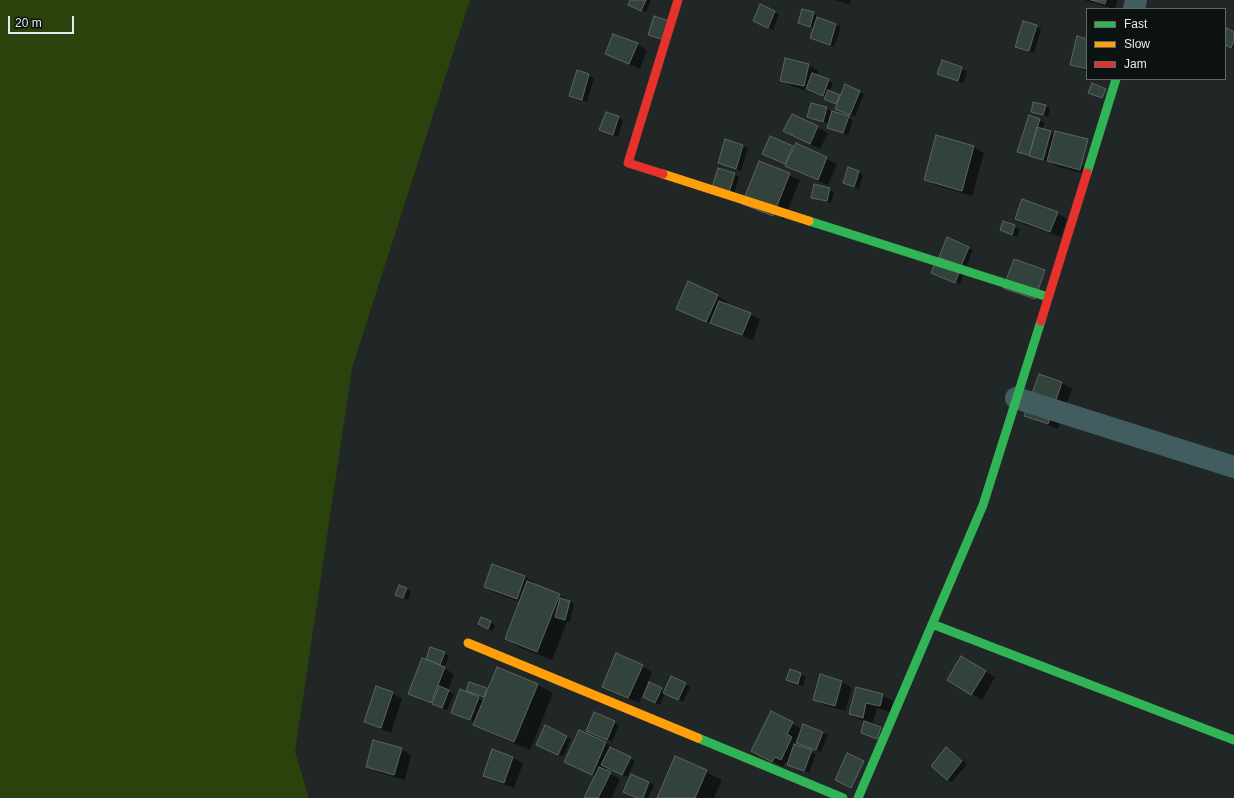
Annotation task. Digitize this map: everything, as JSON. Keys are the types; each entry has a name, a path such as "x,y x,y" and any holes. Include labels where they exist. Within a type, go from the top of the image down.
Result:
{"street":[{"path":"678,0 628,163 1048,297"},
{"path":"858,798 983,505 1116,80"},
{"path":"1016,398 1234,467"},
{"path":"932,624 1234,740"},
{"path":"468,643 843,798"}],"green space":[{"path":"0,0 470,0 352,368 295,752 309,798 0,798"}],"building":[{"path":"630,0 646,0 641,11 628,5"},
{"path":"1091,0 1106,0 1105,4"},
{"path":"760,4 775,11 768,28 753,21"},
{"path":"802,9 814,12 810,27 798,23"},
{"path":"654,16 670,21 665,40 648,35"},
{"path":"817,17 836,24 830,45 810,38"},
{"path":"1023,21 1037,25 1029,51 1015,47"},
{"path":"1227,28 1234,32 1234,41 1231,48 1226,46"},
{"path":"613,34 638,43 629,64 605,54"},
{"path":"1077,36 1086,39 1086,69 1070,65"},
{"path":"785,58 809,64 804,86 780,81"},
{"path":"942,60 962,67 958,81 937,74"},
{"path":"577,70 589,74 582,100 569,96"},
{"path":"812,73 829,79 823,96 806,89"},
{"path":"1092,83 1106,89 1102,98 1088,93"},
{"path":"845,84 860,91 850,115 835,109"},
{"path":"828,90 840,95 836,104 824,99"},
{"path":"1033,102 1046,105 1043,115 1031,112"},
{"path":"811,103 827,107 823,122 807,117"},
{"path":"832,111 849,116 843,133 827,128"},
{"path":"606,112 619,116 613,135 599,130"},
{"path":"792,114 818,126 810,144 783,131"},
{"path":"1029,115 1040,119 1029,155 1017,152"},
{"path":"1037,127 1051,131 1043,160 1029,156"},
{"path":"1055,131 1088,139 1080,170 1047,161"},
{"path":"936,135 974,146 962,191 924,180"},
{"path":"770,136 793,146 785,164 762,154"},
{"path":"725,139 743,145 736,169 718,163"},
{"path":"796,143 827,157 818,180 785,166"},
{"path":"759,161 790,173 773,216 742,204"},
{"path":"848,167 859,171 854,187 843,183"},
{"path":"718,168 735,173 728,196 711,191"},
{"path":"814,184 830,188 827,201 811,198"},
{"path":"1022,199 1058,212 1050,232 1015,219"},
{"path":"1003,221 1015,225 1012,235 1000,230"},
{"path":"947,237 969,247 961,266 939,257"},
{"path":"937,258 961,268 955,283 931,273"},
{"path":"1014,259 1045,270 1035,299 1003,288"},
{"path":"688,281 718,295 706,322 676,309"},
{"path":"719,301 751,313 742,335 710,323"},
{"path":"1039,374 1062,382 1048,424 1024,416"},
{"path":"492,564 525,576 517,599 484,587"},
{"path":"527,581 560,594 537,652 505,639"},
{"path":"399,585 407,588 403,598 395,595"},
{"path":"560,598 570,601 565,620 555,617"},
{"path":"481,617 491,621 488,629 478,624"},
{"path":"430,647 445,652 440,665 426,659"},
{"path":"616,653 643,665 628,698 602,687"},
{"path":"961,656 986,671 971,695 947,680"},
{"path":"422,658 445,667 431,703 408,694"},
{"path":"497,667 538,684 514,742 473,725"},
{"path":"790,669 801,673 798,684 786,680"},
{"path":"820,674 842,681 835,706 813,700"},
{"path":"671,676 686,683 678,700 663,693"},
{"path":"469,682 487,688 484,697 466,691"},
{"path":"649,682 662,688 655,703 643,697"},
{"path":"376,686 393,692 381,728 364,722"},
{"path":"439,686 449,690 442,708 432,704"},
{"path":"856,687 883,694 880,706 866,703 863,718 849,714"},
{"path":"460,689 479,697 470,720 451,713"},
{"path":"771,711 793,722 787,734 792,737 781,760 775,757 772,762 751,751"},
{"path":"594,712 615,721 607,740 586,731"},
{"path":"864,721 881,727 877,739 861,733"},
{"path":"803,724 823,732 816,750 796,743"},
{"path":"545,725 567,736 558,755 536,745"},
{"path":"579,730 606,742 592,775 564,762"},
{"path":"373,740 402,748 394,775 366,767"},
{"path":"794,744 812,750 804,771 787,765"},
{"path":"610,747 631,757 622,775 601,765"},
{"path":"946,747 962,761 947,780 931,766"},
{"path":"492,749 513,757 504,783 483,776"},
{"path":"847,753 864,761 851,788 835,780"},
{"path":"675,756 707,770 695,798 657,798"},
{"path":"599,767 611,772 598,798 584,798"},
{"path":"631,774 649,782 643,798 637,798 623,792"}],"traffic: fast":[{"path":"1087,173 1116,80"},
{"path":"809,221 1048,297"},
{"path":"858,798 983,505 1041,321"},
{"path":"932,624 1234,740"},
{"path":"698,738 843,798"}],"traffic: slow":[{"path":"663,174 809,221"},
{"path":"468,643 698,738"}],"traffic: jam":[{"path":"663,174 628,163 678,0"},
{"path":"1041,321 1087,173"}]}
